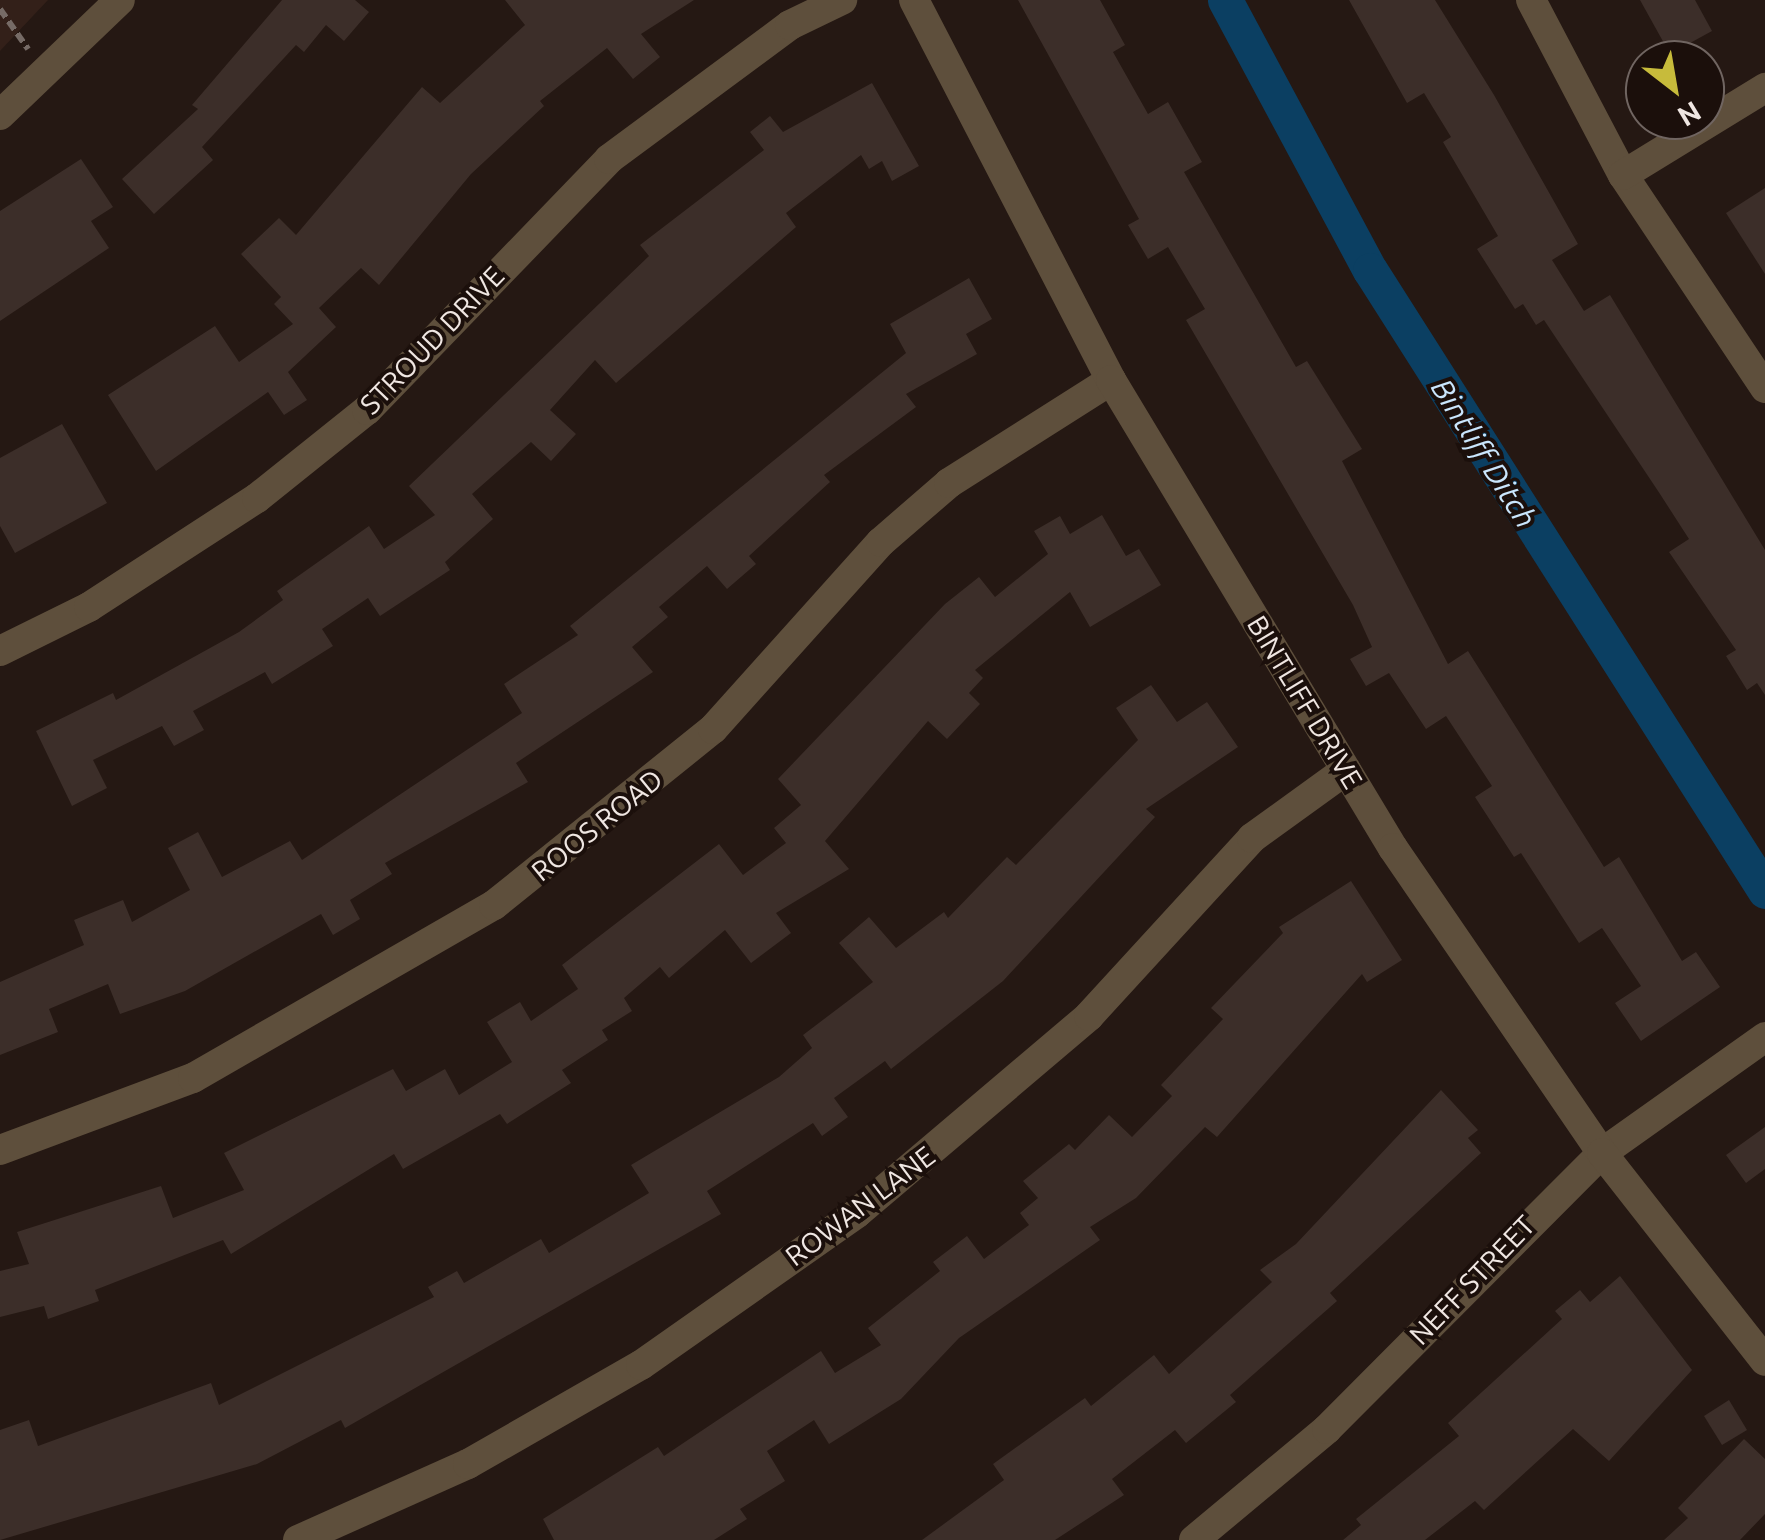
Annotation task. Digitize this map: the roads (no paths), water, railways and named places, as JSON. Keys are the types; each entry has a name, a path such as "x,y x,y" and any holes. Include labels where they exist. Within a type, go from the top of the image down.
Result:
{"street":[{"path":"0,114 120,0"},
{"name":"STROUD DRIVE","path":"0,651 89,608 257,498 367,410 609,159 759,46 842,0"},
{"name":"BINTLIFF DRIVE","path":"914,0 1111,380 1346,770 1602,1153 1765,1361"},
{"path":"1531,0 1622,175 1765,388"},
{"path":"1622,175 1765,88"},
{"name":"ROOS ROAD","path":"0,1150 193,1078 494,906 713,729 881,542 949,483 1111,380"},
{"name":"ROWAN LANE","path":"298,1540 468,1464 642,1366 857,1213 1089,1016 1252,838 1346,770"},
{"name":"NEFF STREET","path":"1194,1540 1327,1429 1602,1153 1765,1038"}],"waterway":[{"name":"Bintliff Ditch","path":"1225,0 1370,270 1765,891"}]}
